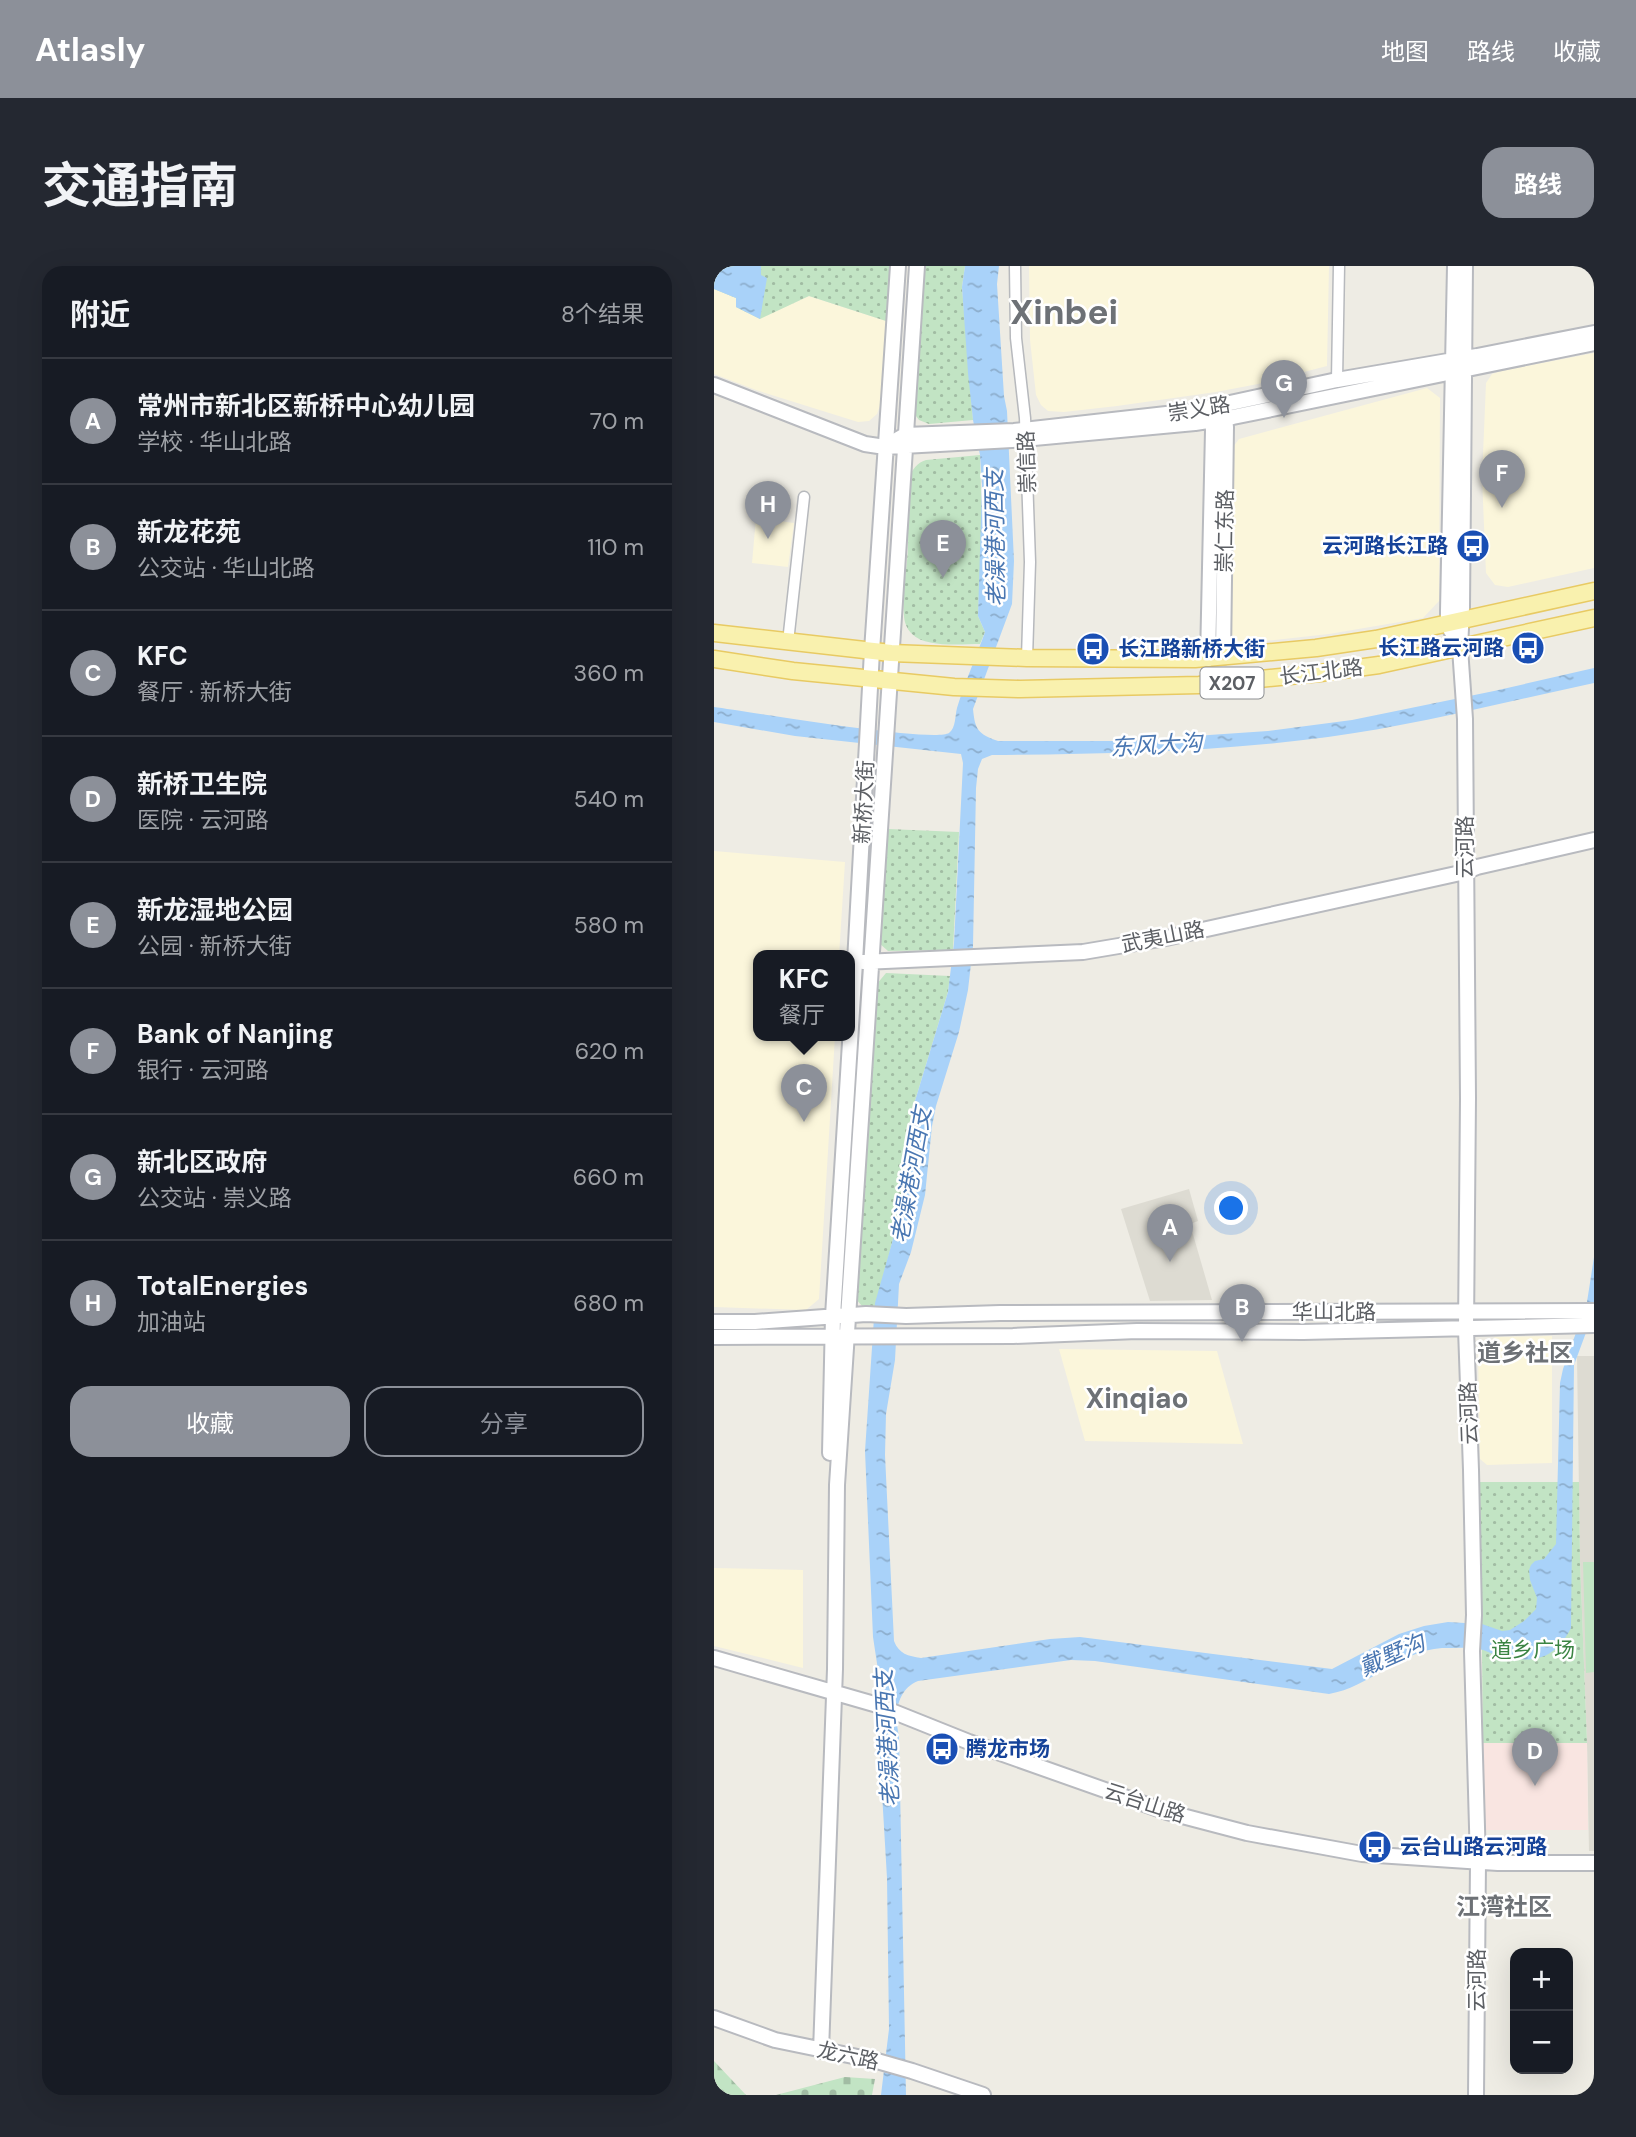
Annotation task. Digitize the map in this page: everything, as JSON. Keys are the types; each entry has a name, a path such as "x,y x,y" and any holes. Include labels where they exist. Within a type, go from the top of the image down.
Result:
{"main road":[{"name":"长江北路","path":"891,653 1023,658 1215,658 1364,641 1594,591"},
{"name":"长江北路","path":"889,681 1020,690 1225,683 1367,666 1594,618"},
{"path":"714,633 891,653"},
{"path":"714,659 889,681"}],"street":[{"name":"新桥大街","path":"840,1337 848,1315 862,962 866,762 898,266"},
{"name":"新桥大街","path":"840,1337 833,1316 862,962 885,758 917,266"},
{"name":"崇信路","path":"1015,266 1019,435 1030,562 1023,658"},
{"path":"1337,380 1339,266"},
{"name":"云河路","path":"1454,266 1459,365"},
{"name":"云河路","path":"1465,266 1459,365 1455,623 1460,648 1465,719 1468,1098 1466,1329 1478,1862 1476,2095"},
{"name":"崇义路","path":"1217,413 1337,380 1459,365 1594,333"},
{"name":"崇义路","path":"885,447 904,441 1019,435 1217,413 1459,365 1594,343"},
{"path":"714,385 865,444 885,447"},
{"name":"崇仁东路","path":"1215,658 1226,535 1217,413"},
{"path":"788,642 804,497"},
{"name":"武夷山路","path":"862,962 1083,952 1154,940 1465,872 1594,840"},
{"name":"武夷山路","path":"1465,872 1477,874 1594,847"},
{"name":"华山北路","path":"848,1315 1594,1311"},
{"path":"714,1322 755,1322 848,1315"},
{"name":"华山北路","path":"840,1337 1013,1336 1137,1331 1303,1332 1594,1325"},
{"path":"714,1337 840,1337 816,2050"},
{"name":"云台山路","path":"714,1658 873,1704 969,1742 1167,1812 1247,1833 1362,1854 1478,1862 1594,1863"},
{"name":"龙六路","path":"714,2018 775,2040 877,2061 983,2095"}],"shaded area":[{"path":"1029,266 1329,266 1327,366 1216,392 1064,412 1048,411 1036,395 1030,340"},
{"path":"714,289 736,298 760,318 809,296 886,321 881,403 877,414 869,421 858,422 714,374"},
{"path":"1594,353 1594,568 1508,587 1495,585 1486,573 1482,478 1486,383 1492,374 1501,371"},
{"path":"1427,388 1440,398 1439,601 1423,618 1329,634 1238,644 1231,638 1230,451 1239,439"},
{"path":"756,518 794,523 788,567 752,563"},
{"path":"714,851 845,862 839,950 753,950 753,1041 835,1041 819,1299 806,1310 714,1307"},
{"path":"1189,1189 1198,1221 1190,1224 1212,1300 1150,1301 1121,1209"},
{"path":"1552,1336 1552,1463 1487,1465 1480,1459 1478,1354 1495,1337"},
{"path":"1059,1349 1217,1351 1243,1444 1085,1441"},
{"path":"1577,1356 1594,1356 1594,1851 1589,1851"},
{"path":"714,1568 803,1570 803,1668 714,1646"},
{"path":"1483,1743 1587,1743 1588,1830 1483,1830"}],"green space":[{"path":"714,266 890,266 886,321 809,296 760,319 736,307 736,298 714,289"},
{"path":"924,266 965,266 962,287 973,420 929,424 919,420 913,412"},
{"path":"980,455 982,528 978,616 985,632 980,644 926,641 912,634 904,618 909,479 915,467 926,460"},
{"path":"888,829 959,832 953,950 888,951 879,943"},
{"path":"886,973 950,976 948,992 915,1101 909,1167 875,1307 862,1306 855,1298 876,985"},
{"name":"道乡广场","path":"1480,1482 1579,1482 1587,1743 1483,1743"},
{"path":"1583,1562 1594,1562 1594,1672 1586,1673"},
{"path":"714,2061 746,2095 714,2095"},
{"path":"845,2077 875,2079 872,2095 776,2095"}],"water":[{"path":"714,266 761,266 761,275 767,278 760,319 736,307 736,298 714,289"},
{"path":"965,266 999,266 997,284 1007,411 1014,561 1012,604 973,709 977,727 986,736 998,741 1121,741 1268,731 1352,720 1594,668 1594,683 1428,720 1328,737 1202,749 992,755 982,759 976,788 973,946 968,990 959,1032 936,1106 925,1195 911,1252 899,1284 895,1360 886,1414 885,1455 894,1641 898,1649 904,1654 921,1658 1080,1637 1332,1669 1399,1634 1424,1626 1448,1622 1482,1624 1502,1631 1510,1630 1536,1609 1537,1598 1529,1570 1535,1561 1544,1559 1556,1544 1560,1383 1587,1302 1594,1257 1594,1311 1574,1365 1571,1628 1564,1640 1548,1654 1539,1658 1518,1659 1475,1648 1442,1648 1412,1655 1358,1684 1329,1694 1095,1661 1071,1660 918,1681 905,1691 898,1704 897,1720 906,2095 881,2095 889,2029 887,1878 865,1451 875,1303 895,1232 909,1167 915,1101 948,992 954,943 963,763 961,754 795,736 714,722 714,707 910,734 936,735 949,733 953,728 960,698 985,632 978,616 982,485 968,373 962,287"}],"place":[{"name":"新北区政府","path":"1284,418"},
{"name":"Bank of Nanjing","path":"1502,508"},
{"name":"TotalEnergies","path":"768,539"},
{"name":"云河路长江路","path":"1473,546"},
{"name":"新龙湿地公园","path":"943,578"},
{"name":"长江路云河路","path":"1528,648"},
{"name":"长江路新桥大街","path":"1093,649"},
{"name":"KFC","path":"804,1122"},
{"name":"常州市新北区新桥中心幼儿园","path":"1170,1262"},
{"name":"新龙花苑","path":"1242,1342"},
{"name":"腾龙市场","path":"942,1749"},
{"name":"新桥卫生院","path":"1535,1786"},
{"name":"云台山路云河路","path":"1375,1847"}],"district":[{"name":"Xinbei","path":"1064,312"},
{"name":"道乡社区","path":"1525,1352"},
{"name":"Xinqiao","path":"1137,1398"},
{"name":"江湾社区","path":"1504,1906"}],"water label":[{"name":"老澡港河西支","path":"995,538"},
{"name":"东风大沟","path":"1156,745"},
{"name":"老澡港河西支","path":"911,1175"},
{"name":"戴墅沟","path":"1392,1655"},
{"name":"老澡港河西支","path":"887,1738"}]}
